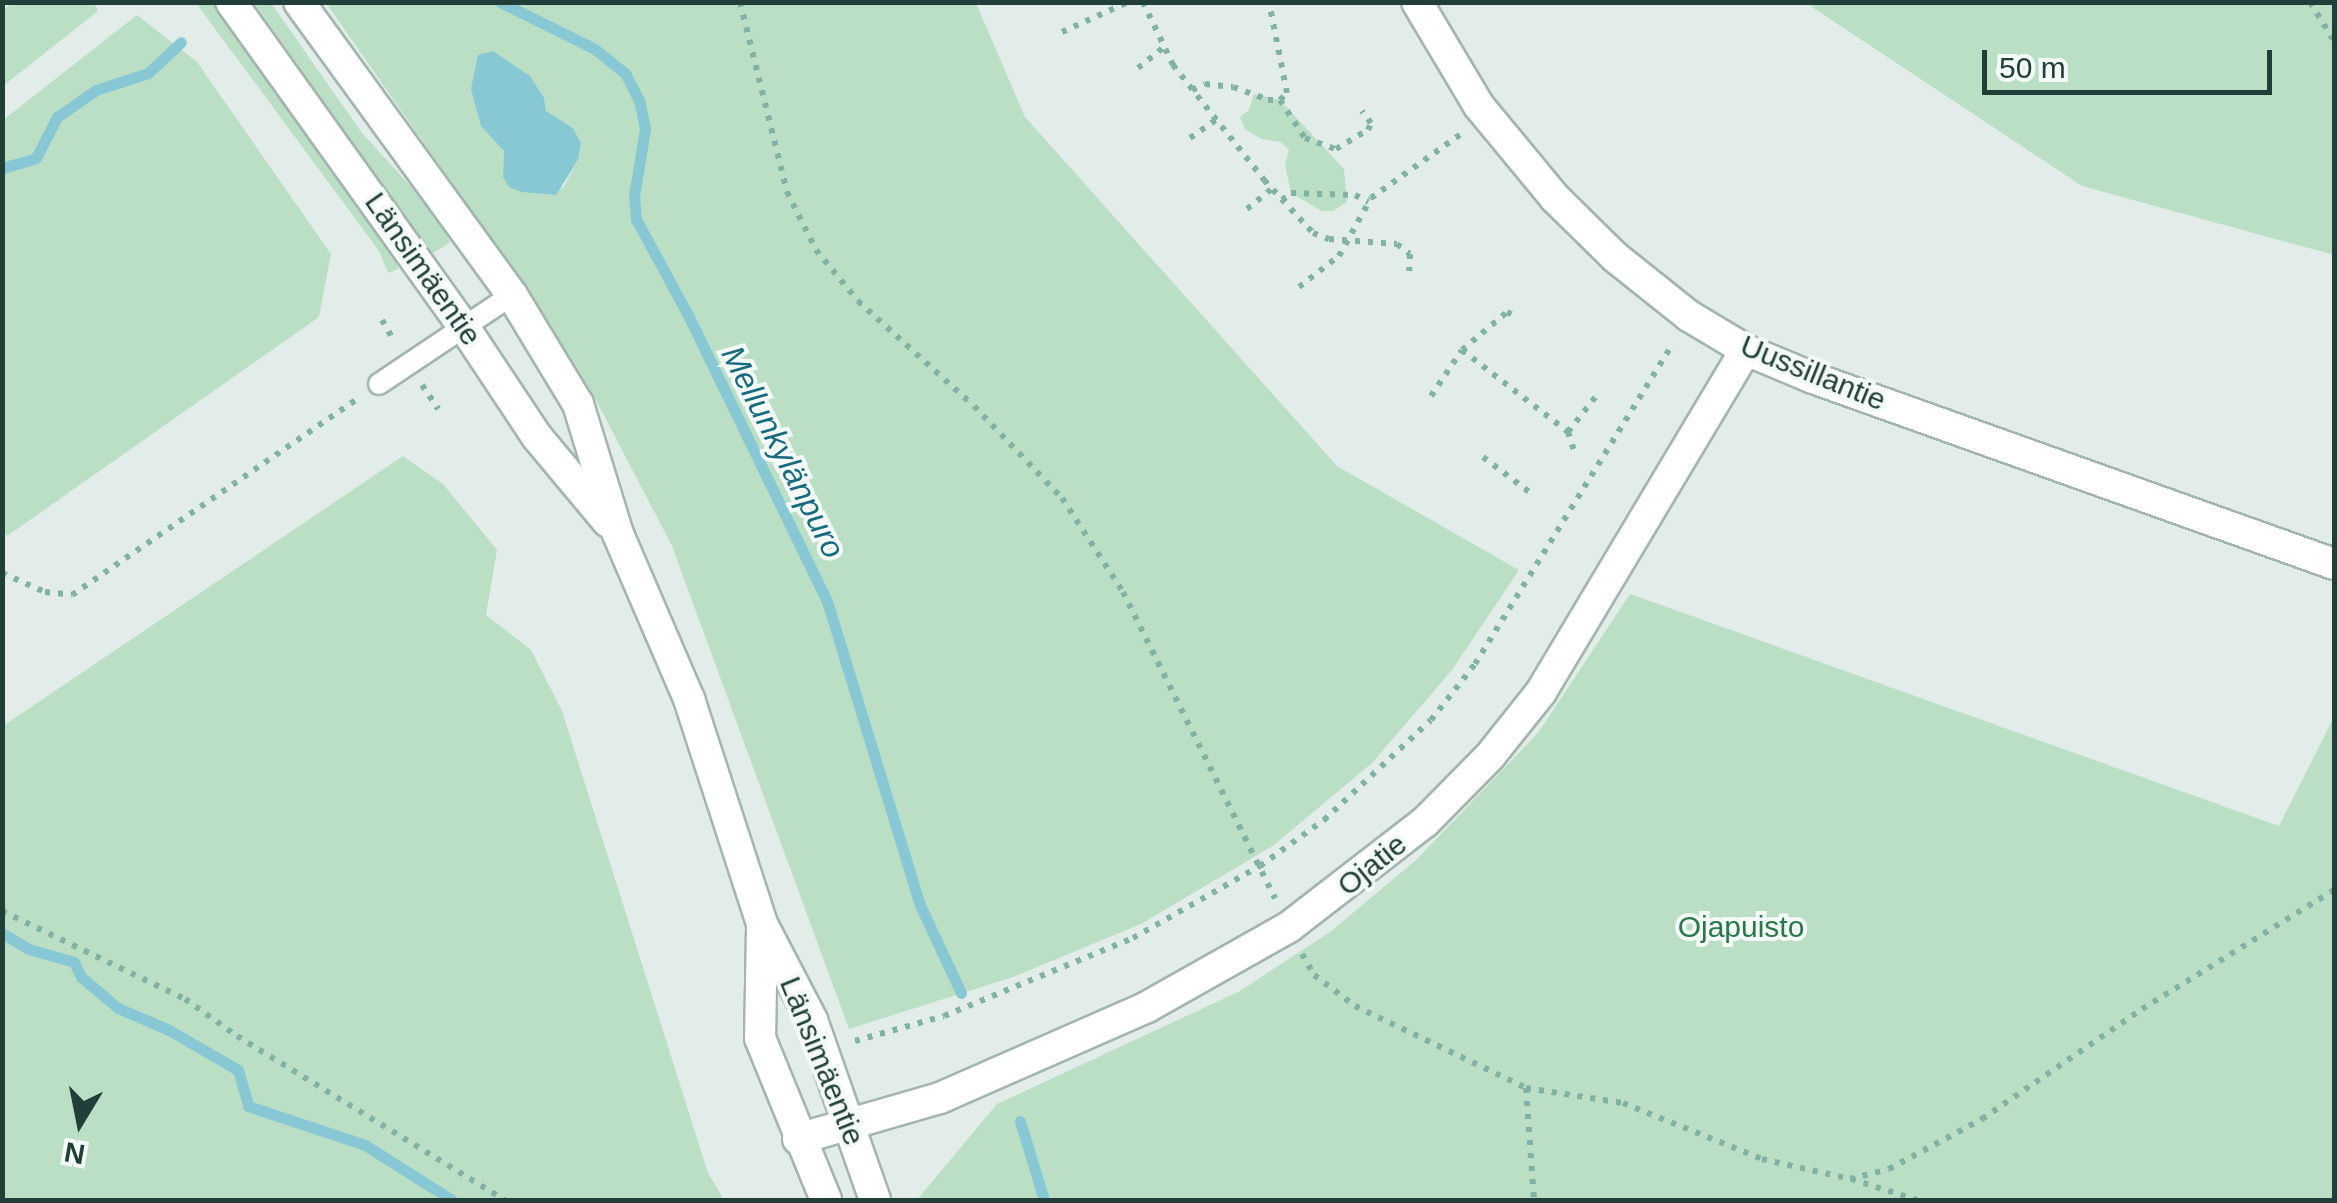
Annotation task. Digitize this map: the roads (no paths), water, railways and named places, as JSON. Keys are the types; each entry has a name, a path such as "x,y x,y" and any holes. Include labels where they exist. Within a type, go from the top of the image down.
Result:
{"street":[{"name":"Länsimäentie","path":"231,2 464,327 537,437 618,534"},
{"name":"Länsimäentie","path":"299,2 512,295 578,404 618,534 688,699 762,924 812,1020 876,1200"},
{"name":"Uussillantie","path":"1417,2 1486,115 1555,198 1615,257 1690,316 1746,350 2334,564"},
{"name":"Ojatie","path":"798,1140 940,1098 1147,1007 1289,928 1424,822 1490,756 1541,692 1746,350"},
{"name":"Länsimäentie","path":"762,924 760,1038 798,1140 826,1200"}],"lane":[{"path":"378,384 512,295"}],"water":[{"path":"493,51 530,76 544,98 546,111 573,128 581,143 578,160 556,195 522,192 509,187 503,177 504,151 481,126 471,89 478,55"}],"waterway":[{"name":"Mellunkylänpuro","path":"500,2 595,49 625,73 639,100 645,129 634,196 636,219 689,317 827,601 920,905 961,993"},
{"path":"2,168 36,158 57,117 96,90 148,73 181,42"},
{"path":"2,933 29,949 74,962 81,977 118,1008 169,1030 238,1070 248,1106 365,1145 452,1200"},
{"name":"Mellunkylänpuro","path":"1020,1121 1044,1200"}],"park label":[{"name":"Ojapuisto","path":"1741,927"}]}
